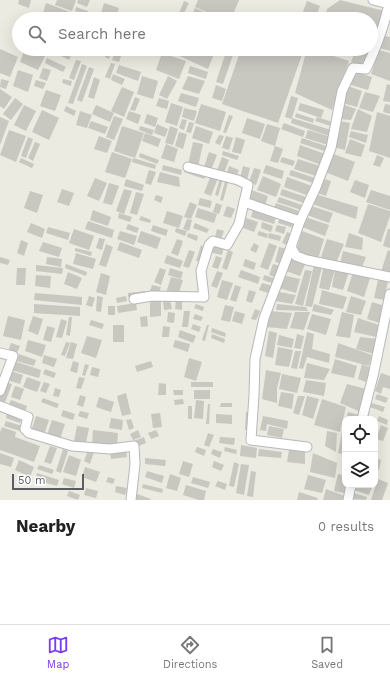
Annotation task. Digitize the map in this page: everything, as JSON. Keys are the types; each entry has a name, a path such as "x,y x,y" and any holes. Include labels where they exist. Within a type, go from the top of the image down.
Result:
{"street":[{"path":"372,0 389,4 384,25 378,40"},
{"path":"307,447 251,440 255,359 264,318 300,221 316,187 331,148 342,91 353,68 366,70 372,56"},
{"path":"134,299 152,296 204,298 201,271 209,245 213,240 228,245 239,224 248,185 238,180 188,167"},
{"path":"244,202 300,221"},
{"path":"291,247 296,256 306,260 390,277"},
{"path":"363,416 373,376 390,294"},
{"path":"0,353 13,356 0,391"},
{"path":"0,406 28,417 25,428 29,433 72,446 110,449 134,446 131,500"},
{"path":"348,500 350,488"}],"building":[{"path":"19,0 31,0 29,8 18,4"},
{"path":"57,0 76,0 72,11 55,5"},
{"path":"78,0 90,0 87,7 77,3"},
{"path":"198,0 239,0 234,12 207,12 195,7"},
{"path":"340,0 385,11 378,31 378,12 326,12 327,9"},
{"path":"184,1 189,3 184,12 179,12"},
{"path":"307,1 320,6 318,12 303,12"},
{"path":"46,3 70,12 43,12"},
{"path":"104,3 119,8 118,12 101,12"},
{"path":"76,7 88,11 78,12 75,11"},
{"path":"195,8 204,12 193,12"},
{"path":"383,36 390,37 390,51 379,48"},
{"path":"0,49 12,54 12,56 18,57 10,77 0,73"},
{"path":"379,50 390,53 390,81 371,74"},
{"path":"22,56 45,56 38,70 20,62"},
{"path":"61,56 71,56 69,60"},
{"path":"113,56 121,56 119,62 112,60"},
{"path":"161,56 171,56 186,61 179,79 156,70"},
{"path":"179,56 213,56 208,69"},
{"path":"225,56 233,56 223,84 216,82"},
{"path":"239,56 302,56 278,123 222,104"},
{"path":"305,56 334,56 349,61 332,110 295,93"},
{"path":"353,56 369,56 365,67 351,62"},
{"path":"47,58 66,67 63,72 45,63"},
{"path":"76,60 81,61 74,80 69,78"},
{"path":"111,63 115,64 110,79 105,77"},
{"path":"82,64 87,66 73,104 68,103"},
{"path":"119,65 141,72 138,81 116,73"},
{"path":"190,66 208,72 206,79 188,73"},
{"path":"89,67 94,69 82,102 77,100"},
{"path":"43,68 51,70 47,81 39,78"},
{"path":"18,70 33,75 28,92 13,86"},
{"path":"354,71 372,77 368,90 348,84"},
{"path":"113,74 125,79 122,85 111,80"},
{"path":"142,76 158,81 153,99 137,94"},
{"path":"168,76 177,81 167,99 159,95"},
{"path":"188,76 205,81 199,94 182,89"},
{"path":"94,77 100,80 94,99 88,97"},
{"path":"1,79 9,81 6,89 0,87"},
{"path":"63,79 72,81 71,86 62,83"},
{"path":"36,80 46,83 43,89 34,86"},
{"path":"387,84 390,85 390,102 383,101"},
{"path":"216,85 226,89 222,101 212,98"},
{"path":"348,86 362,91 357,107 342,103"},
{"path":"122,87 134,92 124,117 111,111"},
{"path":"0,89 12,97 4,109 0,106"},
{"path":"46,90 61,95 55,111 40,106"},
{"path":"365,92 380,96 373,112 359,108"},
{"path":"181,93 199,98 196,107 178,101"},
{"path":"291,96 298,98 292,118 331,130 329,136 291,123 292,119 285,117"},
{"path":"135,97 140,99 135,111 130,110"},
{"path":"15,98 23,104 11,120 3,114"},
{"path":"159,98 169,101 167,109 156,106"},
{"path":"171,103 183,107 177,126 165,122"},
{"path":"300,103 324,110 321,118 298,110"},
{"path":"201,104 226,112 220,131 195,123"},
{"path":"342,104 356,109 351,120 340,119"},
{"path":"385,104 390,105 390,114 383,112"},
{"path":"24,105 36,111 26,131 14,125"},
{"path":"96,105 114,113 110,122 92,114"},
{"path":"66,106 76,111 74,116 64,111"},
{"path":"184,108 197,111 194,121 182,117"},
{"path":"358,109 372,116 367,132 351,129"},
{"path":"42,110 59,118 49,140 32,132"},
{"path":"80,111 92,115 87,128 76,125"},
{"path":"129,111 141,115 138,124 126,119"},
{"path":"377,112 390,116 390,158 369,151"},
{"path":"296,113 314,119 313,123 295,117"},
{"path":"147,114 158,118 155,127 144,123"},
{"path":"229,115 233,116 226,133 223,132"},
{"path":"114,116 123,119 114,140 106,137"},
{"path":"0,117 9,121 0,145"},
{"path":"317,117 332,122 331,126 315,121"},
{"path":"247,118 265,124 260,139 242,133"},
{"path":"182,119 187,120 184,130 179,128"},
{"path":"91,121 108,127 105,134 88,128"},
{"path":"339,121 350,123 345,150 333,147"},
{"path":"189,122 194,123 191,133 186,132"},
{"path":"284,123 305,131 303,137 281,129"},
{"path":"157,124 168,129 165,137 154,133"},
{"path":"267,124 280,128 275,146 261,141"},
{"path":"122,126 144,133 135,158 114,151"},
{"path":"140,126 154,130 152,135 139,130"},
{"path":"170,126 178,129 173,145 165,143"},
{"path":"196,126 213,132 209,144 192,138"},
{"path":"9,130 26,136 16,162 0,155"},
{"path":"308,130 331,137 328,145 305,138"},
{"path":"351,131 368,135 366,143 349,137"},
{"path":"179,132 187,134 183,149 175,146"},
{"path":"145,133 161,139 158,147 142,141"},
{"path":"219,135 224,136 220,145 215,143"},
{"path":"99,136 112,141 107,153 94,149"},
{"path":"226,136 233,138 229,150 222,148"},
{"path":"28,137 33,139 26,158 21,156"},
{"path":"236,137 245,140 241,154 232,152"},
{"path":"302,138 329,147 327,152 300,143"},
{"path":"350,139 365,145 361,157 345,153"},
{"path":"35,142 40,144 33,161 28,158"},
{"path":"193,142 203,144 198,167 188,165"},
{"path":"166,144 178,149 174,162 161,158"},
{"path":"300,145 325,154 321,165 297,156"},
{"path":"275,146 283,149 278,163 270,161"},
{"path":"223,151 239,156 237,160 222,155"},
{"path":"112,152 132,159 125,178 105,172"},
{"path":"209,152 217,155 211,170 204,167"},
{"path":"140,153 159,160 157,164 139,157"},
{"path":"331,153 355,162 348,181 325,172"},
{"path":"377,155 384,158 380,167 373,165"},
{"path":"222,157 229,160 224,173 217,170"},
{"path":"282,157 295,161 293,166 280,162"},
{"path":"21,158 34,164 32,168 19,162"},
{"path":"133,158 156,165 155,169 132,162"},
{"path":"298,159 320,166 316,176 294,169"},
{"path":"163,165 182,170 181,175 162,170"},
{"path":"266,165 284,171 282,179 263,173"},
{"path":"229,166 239,170 236,178 226,175"},
{"path":"243,166 250,168 247,180 240,178"},
{"path":"185,168 206,175 204,179 184,172"},
{"path":"254,168 261,170 256,185 249,182"},
{"path":"149,170 156,172 151,185 145,183"},
{"path":"291,170 315,178 313,183 289,175"},
{"path":"160,172 179,177 180,187 157,182"},
{"path":"211,175 218,178 211,196 204,193"},
{"path":"263,176 281,184 276,197 257,190"},
{"path":"287,177 312,186 309,196 284,187"},
{"path":"95,178 107,183 99,201 87,196"},
{"path":"220,178 223,179 218,196 215,195"},
{"path":"321,178 331,181 326,196 315,192"},
{"path":"126,179 144,185 142,191 124,186"},
{"path":"355,180 369,185 365,198 350,192"},
{"path":"225,181 228,182 223,201 220,200"},
{"path":"109,183 119,186 112,205 103,203"},
{"path":"62,189 74,193 69,206 57,202"},
{"path":"124,189 132,191 124,214 116,211"},
{"path":"282,189 306,197 304,203 280,195"},
{"path":"251,190 268,196 265,206 247,200"},
{"path":"371,190 390,196 390,210 366,202"},
{"path":"30,191 43,195 37,213 24,208"},
{"path":"136,192 144,194 137,215 130,213"},
{"path":"315,194 358,207 356,219 312,204"},
{"path":"156,195 163,197 161,203 154,200"},
{"path":"279,197 302,205 301,210 277,202"},
{"path":"200,198 212,201 210,208 198,205"},
{"path":"190,202 197,205 191,219 184,217"},
{"path":"216,203 222,205 219,214 213,212"},
{"path":"276,203 302,212 299,220 273,211"},
{"path":"368,204 390,211 390,216 381,242 358,233"},
{"path":"227,206 235,209 231,218 223,216"},
{"path":"311,206 333,213 329,223 307,215"},
{"path":"254,207 277,214 274,224 251,217"},
{"path":"198,208 217,214 214,223 195,217"},
{"path":"93,210 111,217 108,226 90,220"},
{"path":"167,211 183,216 179,228 163,223"},
{"path":"119,213 132,217 130,222 118,218"},
{"path":"141,216 151,220 150,223 139,220"},
{"path":"280,217 296,222 294,228 278,223"},
{"path":"305,217 329,225 325,236 302,227"},
{"path":"246,218 258,222 254,232 243,228"},
{"path":"187,219 192,220 189,231 183,229"},
{"path":"88,221 114,230 112,238 85,229"},
{"path":"262,222 273,226 271,232 261,228"},
{"path":"31,223 45,229 42,238 27,232"},
{"path":"195,223 209,229 207,233 193,228"},
{"path":"128,224 139,228 137,233 126,229"},
{"path":"153,225 168,230 166,236 151,231"},
{"path":"277,225 286,227 284,234 275,231"},
{"path":"48,227 70,233 68,240 46,233"},
{"path":"176,228 187,231 185,236 175,232"},
{"path":"74,229 94,236 89,250 69,243"},
{"path":"217,229 224,231 221,239 215,237"},
{"path":"388,229 390,229 390,248 383,246"},
{"path":"120,231 137,236 134,245 117,239"},
{"path":"141,231 161,238 157,249 137,242"},
{"path":"259,231 268,234 267,238 257,235"},
{"path":"302,231 324,239 318,259 301,253 297,248"},
{"path":"287,232 294,235 290,246 282,243"},
{"path":"188,233 198,236 197,241 187,237"},
{"path":"269,233 281,236 280,241 268,238"},
{"path":"349,233 363,238 362,250 345,247"},
{"path":"99,238 105,239 102,250 96,248"},
{"path":"177,239 183,241 178,256 171,253"},
{"path":"327,239 344,244 336,263 320,260"},
{"path":"21,240 28,243 24,256 17,253"},
{"path":"43,242 62,248 59,257 39,251"},
{"path":"120,242 142,250 139,258 117,250"},
{"path":"212,243 224,247 222,255 209,252"},
{"path":"254,243 259,246 256,253 250,250"},
{"path":"269,243 277,246 268,270 260,267"},
{"path":"106,244 113,247 106,267 99,265"},
{"path":"201,245 205,247 201,262 196,261"},
{"path":"279,247 287,249 283,264 275,262"},
{"path":"75,248 92,252 91,256 75,251"},
{"path":"189,250 195,252 189,268 183,266"},
{"path":"228,250 233,252 227,270 222,268"},
{"path":"388,250 390,251 390,280 379,278"},
{"path":"343,251 366,257 362,267 340,264"},
{"path":"76,253 96,259 93,269 73,264"},
{"path":"167,255 183,261 180,268 164,263"},
{"path":"216,256 222,258 218,269 212,267"},
{"path":"292,256 306,262 300,276 286,271"},
{"path":"0,257 10,260 8,265 0,263"},
{"path":"47,257 62,259 61,267 46,264"},
{"path":"245,259 256,263 254,270 243,266"},
{"path":"66,264 87,272 86,276 65,268"},
{"path":"273,264 281,266 278,278 269,275"},
{"path":"36,265 63,268 62,274 36,271"},
{"path":"314,265 322,267 312,307 305,306"},
{"path":"324,265 349,272 343,290 332,287 335,270 329,290 319,288"},
{"path":"17,268 26,268 25,285 16,285"},
{"path":"160,268 166,270 161,285 154,282"},
{"path":"170,268 183,272 181,279 168,275"},
{"path":"241,270 260,277 258,284 238,277"},
{"path":"305,270 312,271 303,306 295,304"},
{"path":"217,271 223,273 217,288 211,286"},
{"path":"68,272 82,278 77,289 64,284"},
{"path":"353,272 370,278 364,297 347,291"},
{"path":"101,273 110,276 106,295 96,292"},
{"path":"36,275 51,276 50,288 35,286"},
{"path":"264,275 274,278 272,283 263,280"},
{"path":"282,275 300,279 296,293 279,288"},
{"path":"171,277 183,280 178,296 166,293"},
{"path":"222,280 233,283 227,300 217,297"},
{"path":"378,280 388,281 384,300 374,298"},
{"path":"262,283 273,286 271,294 259,290"},
{"path":"152,285 161,287 159,293 150,291"},
{"path":"235,285 241,287 236,302 230,300"},
{"path":"249,290 256,292 252,303 246,301"},
{"path":"322,290 347,297 343,309 319,304"},
{"path":"146,291 146,295 128,297 128,293"},
{"path":"279,292 296,295 292,304 276,301"},
{"path":"35,293 82,297 82,305 34,300"},
{"path":"89,296 95,298 92,307 86,305"},
{"path":"97,296 103,297 101,312 96,311"},
{"path":"126,296 127,301 117,303 116,298"},
{"path":"351,296 366,301 361,315 346,312"},
{"path":"150,300 161,300 161,316 150,317"},
{"path":"170,300 172,309 164,310 163,301"},
{"path":"176,300 182,300 182,310 175,309"},
{"path":"372,302 385,306 380,323 367,319"},
{"path":"136,303 137,310 118,313 117,306"},
{"path":"34,304 80,307 80,316 34,313"},
{"path":"196,304 204,307 203,311 194,308"},
{"path":"277,304 306,307 308,311 276,310"},
{"path":"314,304 334,310 331,315 312,311"},
{"path":"225,305 234,307 230,322 221,320"},
{"path":"108,306 115,306 115,315 108,315"},
{"path":"255,309 260,311 256,320 251,319"},
{"path":"184,311 190,311 188,327 182,327"},
{"path":"235,311 245,314 242,324 232,321"},
{"path":"270,311 292,313 287,329 266,327"},
{"path":"168,312 175,313 174,323 167,322"},
{"path":"295,312 310,312 304,330 290,328"},
{"path":"342,312 354,315 350,338 336,336"},
{"path":"195,314 203,317 201,321 193,319"},
{"path":"312,314 331,319 326,335 307,329"},
{"path":"8,316 25,320 21,340 3,336"},
{"path":"33,316 43,319 38,335 28,331"},
{"path":"147,316 148,326 141,327 140,317"},
{"path":"69,317 72,317 70,336 66,335"},
{"path":"358,318 379,325 376,337 354,332"},
{"path":"61,319 67,321 62,338 56,337"},
{"path":"91,320 104,324 102,329 89,325"},
{"path":"193,324 201,327 199,332 191,329"},
{"path":"113,325 124,325 124,342 113,342"},
{"path":"207,325 209,325 205,341 202,340"},
{"path":"47,326 55,328 51,342 43,340"},
{"path":"163,326 170,327 169,337 162,337"},
{"path":"212,328 226,333 225,337 211,332"},
{"path":"180,330 196,336 193,343 178,337"},
{"path":"269,331 277,333 273,358 265,356"},
{"path":"307,332 314,334 312,349 330,354 329,363 307,357 303,369 299,368"},
{"path":"212,334 225,339 224,343 211,338"},
{"path":"297,334 304,336 301,349 294,348"},
{"path":"279,335 294,339 292,348 277,345"},
{"path":"87,336 102,340 96,358 81,353"},
{"path":"360,337 377,339 374,354 356,349"},
{"path":"28,340 46,345 42,357 25,351"},
{"path":"175,340 190,344 188,352 173,347"},
{"path":"66,342 70,343 65,356 61,355"},
{"path":"71,342 77,344 73,359 66,358"},
{"path":"11,343 20,346 16,355 8,352"},
{"path":"338,343 372,355 369,366 335,357"},
{"path":"278,347 293,350 289,367 275,365"},
{"path":"295,351 301,351 297,369 291,368"},
{"path":"19,354 36,360 34,366 17,361"},
{"path":"44,355 57,359 54,367 42,363"},
{"path":"189,358 202,362 196,381 184,377"},
{"path":"335,359 357,366 354,378 331,373"},
{"path":"14,361 41,370 39,378 11,370"},
{"path":"73,361 79,363 77,373 70,371"},
{"path":"151,361 153,367 137,372 135,366"},
{"path":"307,363 330,369 324,380 304,378"},
{"path":"85,364 89,365 85,376 82,375"},
{"path":"362,364 371,368 369,383 358,379"},
{"path":"92,367 100,369 98,377 90,375"},
{"path":"45,369 56,373 54,378 43,374"},
{"path":"266,370 281,373 277,388 277,403 262,399"},
{"path":"11,371 23,375 20,384 7,380"},
{"path":"381,373 390,376 390,389 383,387 381,394 375,391"},
{"path":"282,374 301,378 297,393 279,389"},
{"path":"27,377 41,382 37,392 23,387"},
{"path":"79,377 85,378 81,389 76,388"},
{"path":"306,380 326,383 324,396 303,392"},
{"path":"6,382 12,384 4,405 0,403 0,397"},
{"path":"44,382 50,384 46,393 40,391"},
{"path":"191,382 213,382 213,387 191,387"},
{"path":"159,383 166,384 166,395 158,395"},
{"path":"347,384 366,389 361,412 340,403"},
{"path":"15,386 24,389 20,400 11,397"},
{"path":"55,388 61,390 59,397 53,396"},
{"path":"173,390 183,390 183,395 174,395"},
{"path":"194,390 210,390 210,399 194,399"},
{"path":"281,392 294,394 292,409 278,406"},
{"path":"126,393 131,414 122,416 117,396"},
{"path":"377,394 388,398 386,403 375,399"},
{"path":"80,395 86,397 83,407 77,405"},
{"path":"298,396 305,396 299,415 293,413"},
{"path":"307,396 319,399 313,419 302,415"},
{"path":"99,397 114,402 111,412 96,407"},
{"path":"43,398 59,404 57,408 41,402"},
{"path":"183,399 184,404 175,405 174,400"},
{"path":"322,399 346,407 344,416 342,416 340,432 314,425"},
{"path":"11,400 27,406 25,413 8,406"},
{"path":"196,400 204,401 203,419 194,418"},
{"path":"221,403 232,403 232,407 220,407"},
{"path":"372,403 385,407 383,412 370,407"},
{"path":"208,404 210,404 209,424 206,424"},
{"path":"188,406 192,406 192,419 188,419"},
{"path":"63,410 75,414 73,420 61,416"},
{"path":"80,411 89,413 87,419 78,416"},
{"path":"246,412 251,412 250,430 245,430"},
{"path":"348,412 362,416 347,416"},
{"path":"7,413 22,418 20,423 6,418"},
{"path":"160,413 162,427 153,428 151,414"},
{"path":"216,414 232,415 232,424 216,423"},
{"path":"36,416 49,420 44,435 31,431"},
{"path":"263,416 288,421 287,429 267,424 266,431 260,430"},
{"path":"379,416 388,420 387,425 378,421"},
{"path":"111,418 123,420 122,430 109,428"},
{"path":"131,419 134,428 129,430 126,420"},
{"path":"52,420 65,424 60,439 47,435"},
{"path":"6,421 22,426 20,431 4,426"},
{"path":"381,425 388,428 383,441 378,440 378,433"},
{"path":"77,426 89,428 86,443 74,441"},
{"path":"269,426 284,429 282,438 267,435"},
{"path":"2,427 16,432 15,437 40,446 34,462 0,450 0,432"},
{"path":"93,430 118,433 117,446 92,444"},
{"path":"138,430 141,437 133,440 130,434"},
{"path":"156,430 159,436 151,439 148,433"},
{"path":"327,431 337,433 336,452 325,446"},
{"path":"342,432 342,454 338,453"},
{"path":"208,433 214,435 209,447 204,445"},
{"path":"144,437 146,443 136,447 134,441"},
{"path":"220,437 235,438 234,445 219,443"},
{"path":"241,445 257,448 256,458 240,456"},
{"path":"50,446 57,448 51,464 44,462"},
{"path":"197,447 206,450 204,456 195,452"},
{"path":"225,447 237,450 236,454 224,451"},
{"path":"63,449 68,451 61,473 56,471"},
{"path":"213,449 222,452 220,458 211,454"},
{"path":"259,449 282,452 281,458 258,456"},
{"path":"88,450 94,452 90,464 84,461"},
{"path":"126,450 127,457 111,459 110,451"},
{"path":"289,450 305,452 305,464 287,462"},
{"path":"0,453 14,458 11,467 0,464"},
{"path":"313,453 337,463 335,478 310,472"},
{"path":"69,455 81,460 76,476 63,472"},
{"path":"145,458 166,460 165,466 145,464"},
{"path":"378,459 381,460 378,470"},
{"path":"19,460 34,467 30,477 15,470"},
{"path":"183,461 193,464 189,477 179,474"},
{"path":"214,461 224,465 221,471 212,467"},
{"path":"234,462 239,464 234,487 229,486"},
{"path":"241,464 249,465 244,495 236,493"},
{"path":"39,465 54,470 52,474 37,469"},
{"path":"85,467 100,472 96,482 82,477"},
{"path":"147,471 164,476 162,483 145,477"},
{"path":"251,471 256,472 253,497 247,496"},
{"path":"37,473 59,480 57,486 35,480"},
{"path":"170,474 181,478 177,491 166,488"},
{"path":"338,474 342,475 342,488 348,488 347,494 334,491"},
{"path":"308,475 326,480 322,493 304,489"},
{"path":"108,477 115,479 113,484 106,482"},
{"path":"193,477 210,482 208,488 191,483"},
{"path":"64,478 76,481 74,488 62,484"},
{"path":"378,479 388,483 382,500 371,500 375,488 378,488"},
{"path":"218,481 227,484 225,490 215,486"},
{"path":"143,484 163,489 162,493 142,488"},
{"path":"186,485 206,491 204,500 183,495"},
{"path":"116,486 127,488 125,495 115,492"},
{"path":"86,488 98,491 96,498 84,495"},
{"path":"355,488 372,488 369,495 354,490"},
{"path":"326,489 345,496 344,500 323,500"},
{"path":"69,491 80,495 78,500 67,496"},
{"path":"299,492 318,498 317,500 297,500"},
{"path":"353,493 367,497 366,500 351,499"},
{"path":"137,494 151,499 135,500"}]}
